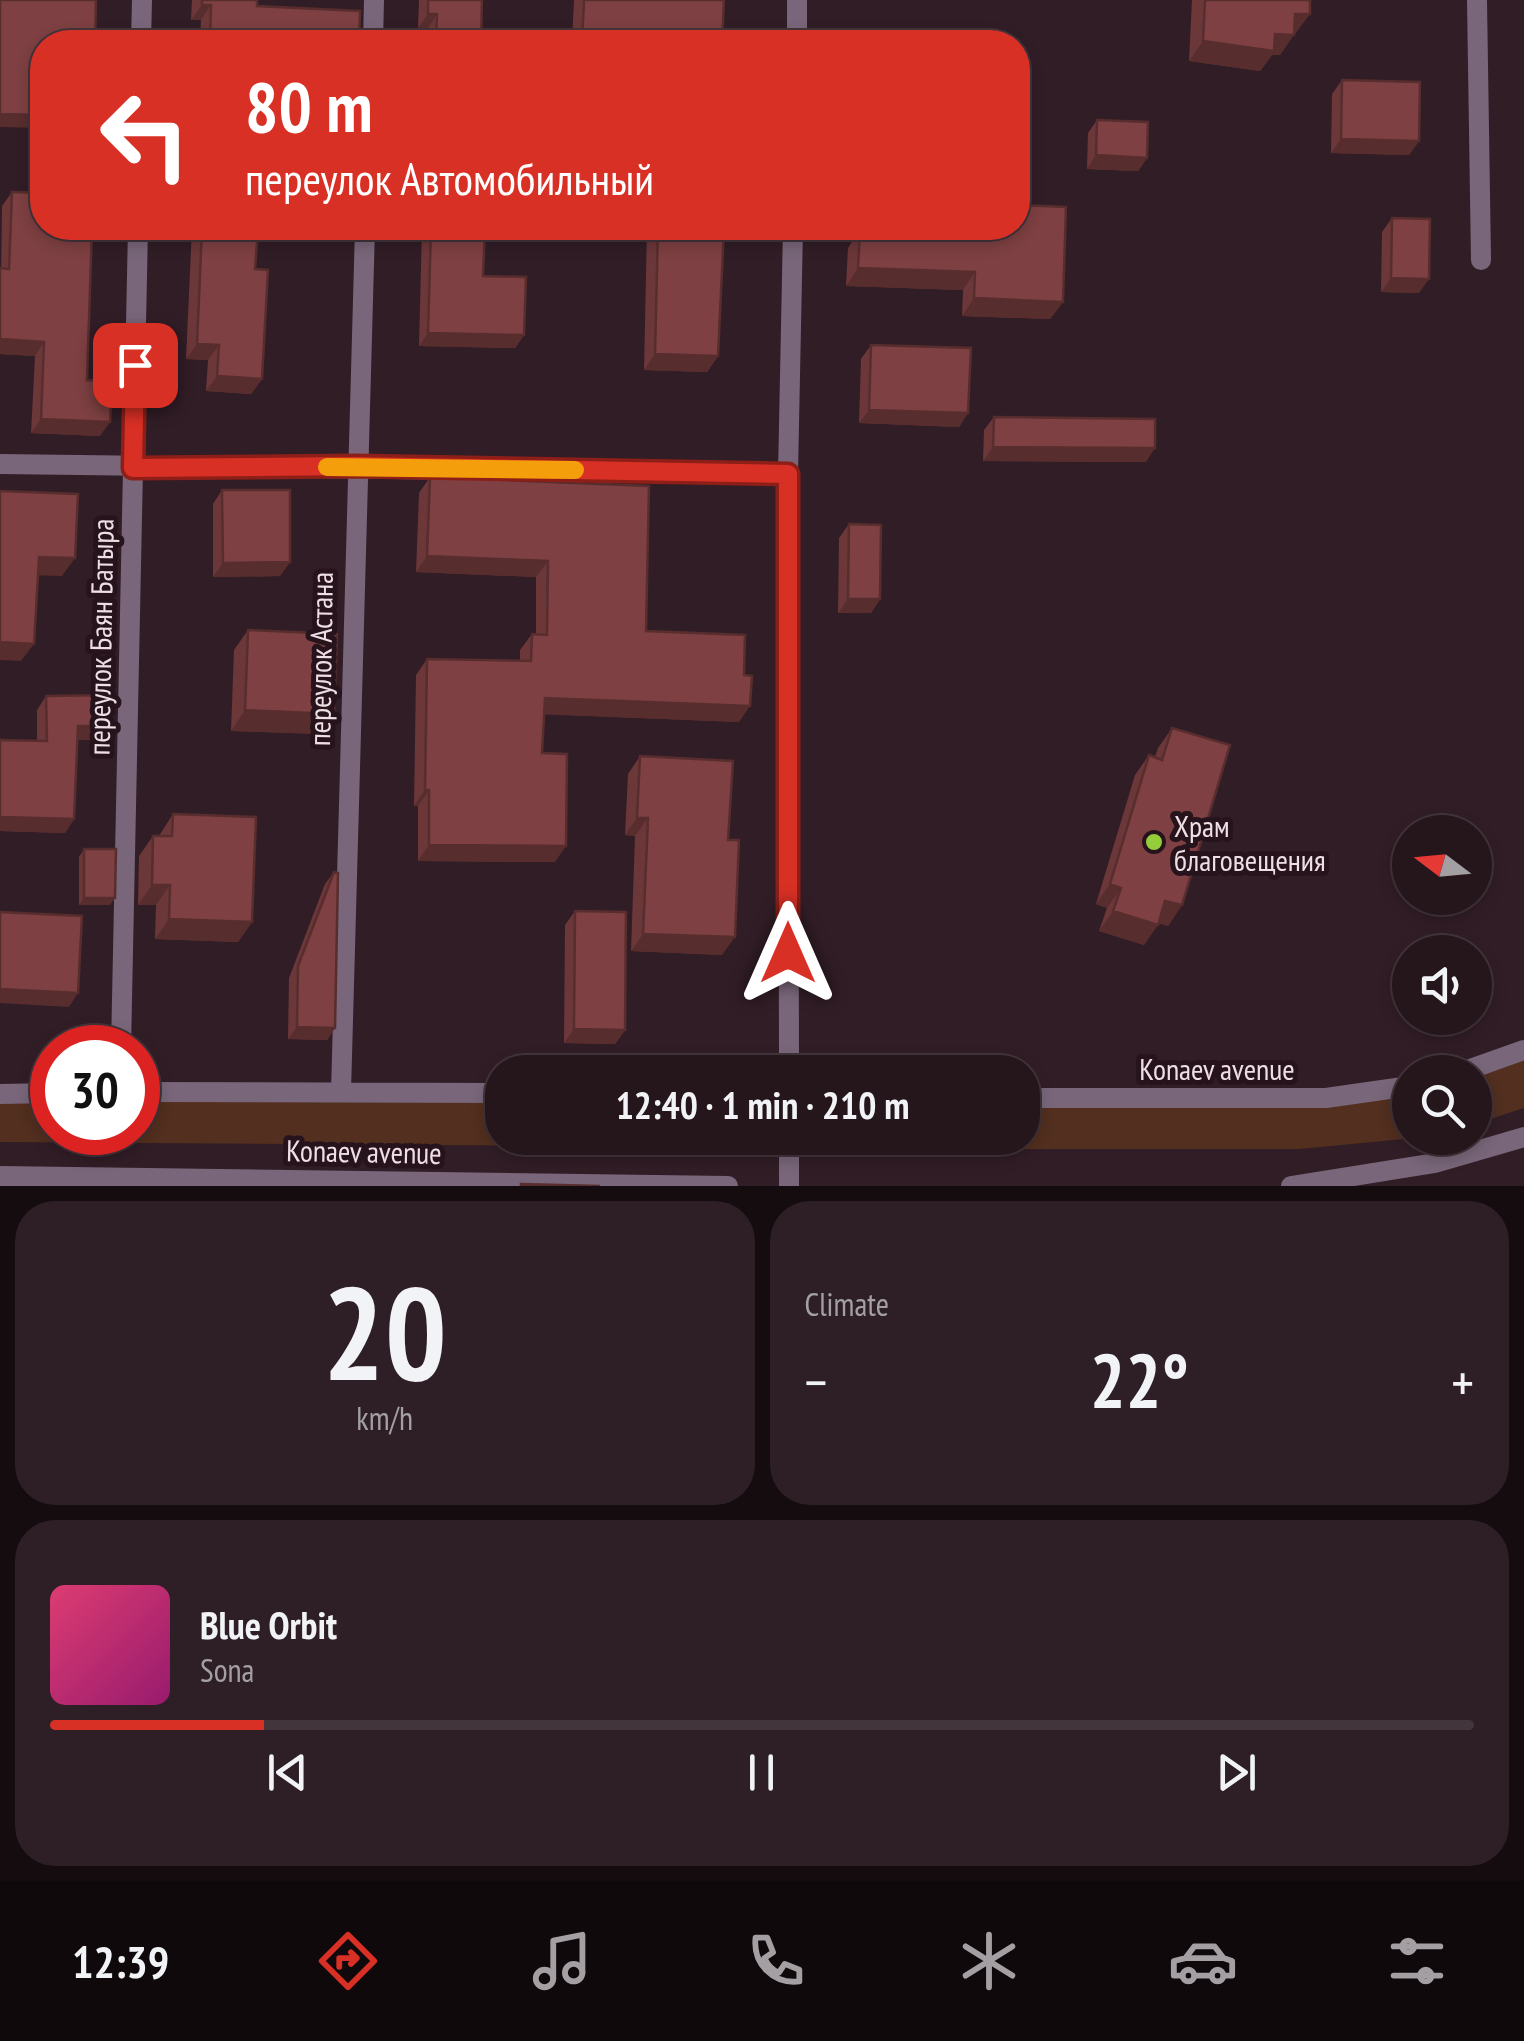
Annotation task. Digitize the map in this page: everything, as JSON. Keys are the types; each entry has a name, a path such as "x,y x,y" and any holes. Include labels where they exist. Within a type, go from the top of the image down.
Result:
{"street":[{"path":"141,30 142,0"},
{"path":"373,30 374,0"},
{"path":"797,30 798,0"},
{"path":"1477,0 1481,260"},
{"name":"переулок Баян Батыра","path":"121,1025 138,240"},
{"name":"переулок Астана","path":"341,1092 355,466 364,240"},
{"path":"789,1055 788,474 793,240"},
{"path":"0,464 788,474"},
{"path":"1492,1061 1524,1050"},
{"name":"Konaev avenue","path":"1040,1098 1326,1098 1392,1089"},
{"name":"Konaev avenue","path":"160,1092 485,1093"},
{"path":"0,1094 30,1093"},
{"path":"1292,1186 1435,1163 1524,1137"},
{"path":"789,1155 789,1186"},
{"name":"Konaev avenue","path":"0,1176 728,1186"}],"shaded area":[{"path":"1524,1054 1524,1108 1492,1118 1492,1066"},
{"path":"1392,1094 1392,1140 1300,1149 1040,1149 1040,1105"},
{"path":"0,1098 30,1098 30,1142 0,1142"},
{"path":"160,1099 485,1102 485,1145 160,1143"}],"building":[{"path":"0,0 96,0 95,30 30,30 30,115 0,114"},
{"path":"202,0 257,0 257,6 360,11 359,30 210,30 211,5 202,5"},
{"path":"428,0 482,0 481,30 436,30 437,14 428,14"},
{"path":"584,0 724,0 723,30 583,30"},
{"path":"1205,0 1310,0 1310,14 1295,14 1294,35 1275,34 1274,51 1203,41"},
{"path":"1342,80 1420,82 1419,141 1341,139"},
{"path":"1097,120 1148,122 1147,158 1096,155"},
{"path":"12,192 30,193 30,240 92,240 87,380 112,382 110,422 41,419 44,342 0,339 0,268 9,269"},
{"path":"1030,206 1066,207 1063,302 974,298 975,272 858,268 859,240 1030,240"},
{"path":"1392,218 1430,219 1429,279 1391,278"},
{"path":"201,240 257,240 255,269 268,270 262,379 217,376 219,345 197,344"},
{"path":"431,240 484,240 483,276 526,277 524,335 428,333"},
{"path":"658,240 723,240 718,356 655,354"},
{"path":"871,345 971,348 968,413 869,410"},
{"path":"994,417 1155,419 1155,448 993,447"},
{"path":"430,477 649,486 646,631 745,635 744,675 752,676 750,706 545,698 542,753 567,754 566,846 429,845 429,790 425,790 427,659 531,661 532,634 547,635 548,561 427,556"},
{"path":"222,490 290,490 290,562 223,563"},
{"path":"0,491 78,494 75,558 39,557 34,644 0,642"},
{"path":"849,524 881,525 880,599 848,599"},
{"path":"248,630 337,634 334,714 245,710"},
{"path":"112,695 112,726 78,726 74,819 0,817 0,740 47,741 46,696"},
{"name":"Храм благовещения","path":"1172,728 1230,745 1182,905 1165,901 1158,925 1113,911 1121,888 1110,884 1149,755 1162,760"},
{"path":"640,756 733,761 728,840 739,840 735,937 643,934 648,818 637,818"},
{"path":"173,814 256,817 252,922 169,919 170,885 152,885 153,836 172,836"},
{"path":"84,849 116,849 115,898 84,898"},
{"path":"334,872 338,873 335,1028 297,1027 298,966"},
{"path":"575,911 626,912 625,1030 574,1029"},
{"path":"0,912 82,916 78,993 0,989"},
{"path":"521,1184 600,1186 521,1186"}],"slow traffic":[{"path":"327,467 575,470"}],"place":[{"name":"Храм благовещения","path":"1154,842"}],"route":[{"path":"135,365 133,468 355,466 788,474 788,953"}]}
